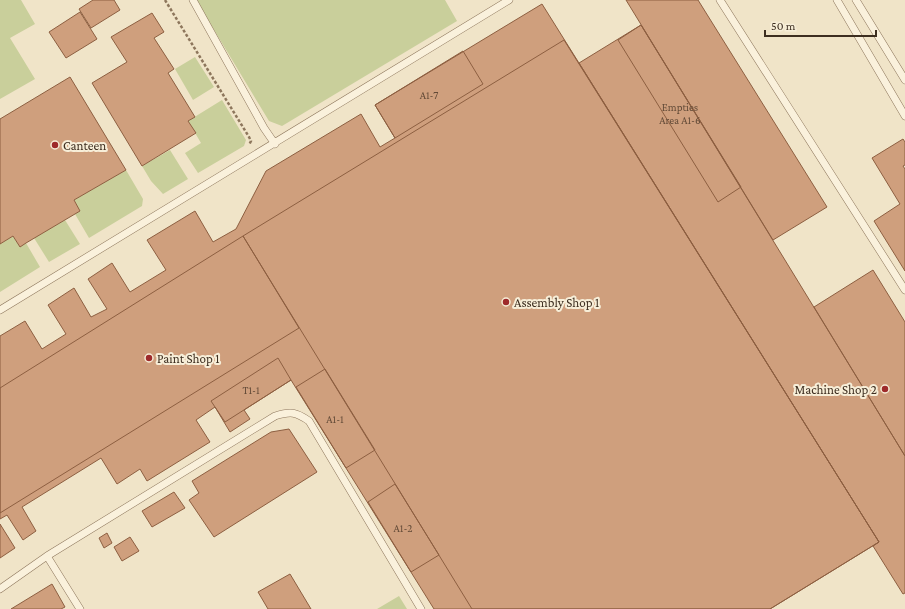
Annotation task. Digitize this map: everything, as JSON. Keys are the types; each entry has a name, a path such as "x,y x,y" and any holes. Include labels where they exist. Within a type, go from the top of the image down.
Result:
{"lane":[{"path":"193,0 264,128 275,144"},
{"path":"0,310 275,144 509,0"},
{"path":"720,0 905,290"},
{"path":"836,0 905,116"},
{"path":"856,0 905,80"},
{"path":"0,589 47,556 275,416 288,412 300,414 309,421 421,609"},
{"path":"47,556 80,609"}],"path":[{"path":"165,0 251,141 247,150"}],"green space":[{"path":"0,0 21,0 35,24 10,38 35,79 0,99"},
{"path":"196,0 445,0 457,21 282,126 269,121"},
{"path":"195,57 214,87 193,100 175,69"},
{"path":"222,100 246,140 244,146 198,173 185,153 201,143 188,121"},
{"path":"170,150 188,179 163,194 151,181 142,166"},
{"path":"126,170 143,199 142,206 89,238 75,214 80,211 74,200"},
{"path":"65,220 80,244 49,262 34,238"},
{"path":"13,236 20,247 26,243 40,267 0,292 0,244"},
{"path":"399,596 407,609 377,609"}],"building":[{"path":"93,0 114,0 120,10 91,28 79,9"},
{"path":"626,0 698,0 827,207 773,240"},
{"name":"Assembly Shop 1","path":"542,4 879,542 770,609 434,609 291,380 244,410 250,419 230,432 215,407 196,420 210,442 147,481 140,469 117,484 101,458 22,507 36,531 23,540 7,515 0,519 0,336 25,321 42,349 66,334 48,305 74,288 91,317 107,309 88,279 112,263 130,292 166,270 147,240 195,211 213,242 236,229 266,171 361,114 380,147 395,138 375,105"},
{"path":"80,12 97,39 66,58 49,32"},
{"path":"152,13 164,32 154,38 174,69 168,73 195,117 188,121 196,133 142,166 92,83 127,62 111,37"},
{"path":"641,25 905,456 905,593 903,594 873,546 879,542 579,63"},
{"path":"641,25 741,187 718,202 618,40"},
{"name":"Assembly Shop 1","path":"564,40 879,542 770,609 472,609 243,236"},
{"path":"463,51 483,84 395,138 375,105"},
{"name":"Canteen","path":"70,77 126,170 74,200 80,211 20,247 13,236 0,244 0,119"},
{"path":"903,139 905,142 905,165 903,166 905,169 905,271 874,221 900,204 872,158"},
{"name":"Paint Shop 1","path":"243,236 299,328 0,513 0,388"},
{"name":"Machine Shop 2","path":"873,270 905,322 905,456 814,307"},
{"path":"278,358 291,380 225,422 211,401"},
{"path":"325,369 375,450 346,468 296,387"},
{"path":"289,429 317,472 214,537 189,500 199,493 192,481 271,432"},
{"path":"395,484 439,555 411,572 368,502"},
{"path":"174,492 185,508 152,527 142,511"},
{"path":"0,524 15,548 0,558"},
{"path":"107,533 112,543 104,548 99,538"},
{"path":"130,537 139,551 122,561 114,547"},
{"path":"290,574 311,609 268,609 258,592"},
{"path":"52,584 65,607 61,609 11,609"}],"place":[{"name":"Canteen","path":"55,145"},
{"name":"Assembly Shop 1","path":"506,302"},
{"name":"Paint Shop 1","path":"149,358"},
{"name":"Machine Shop 2","path":"885,389"}]}
